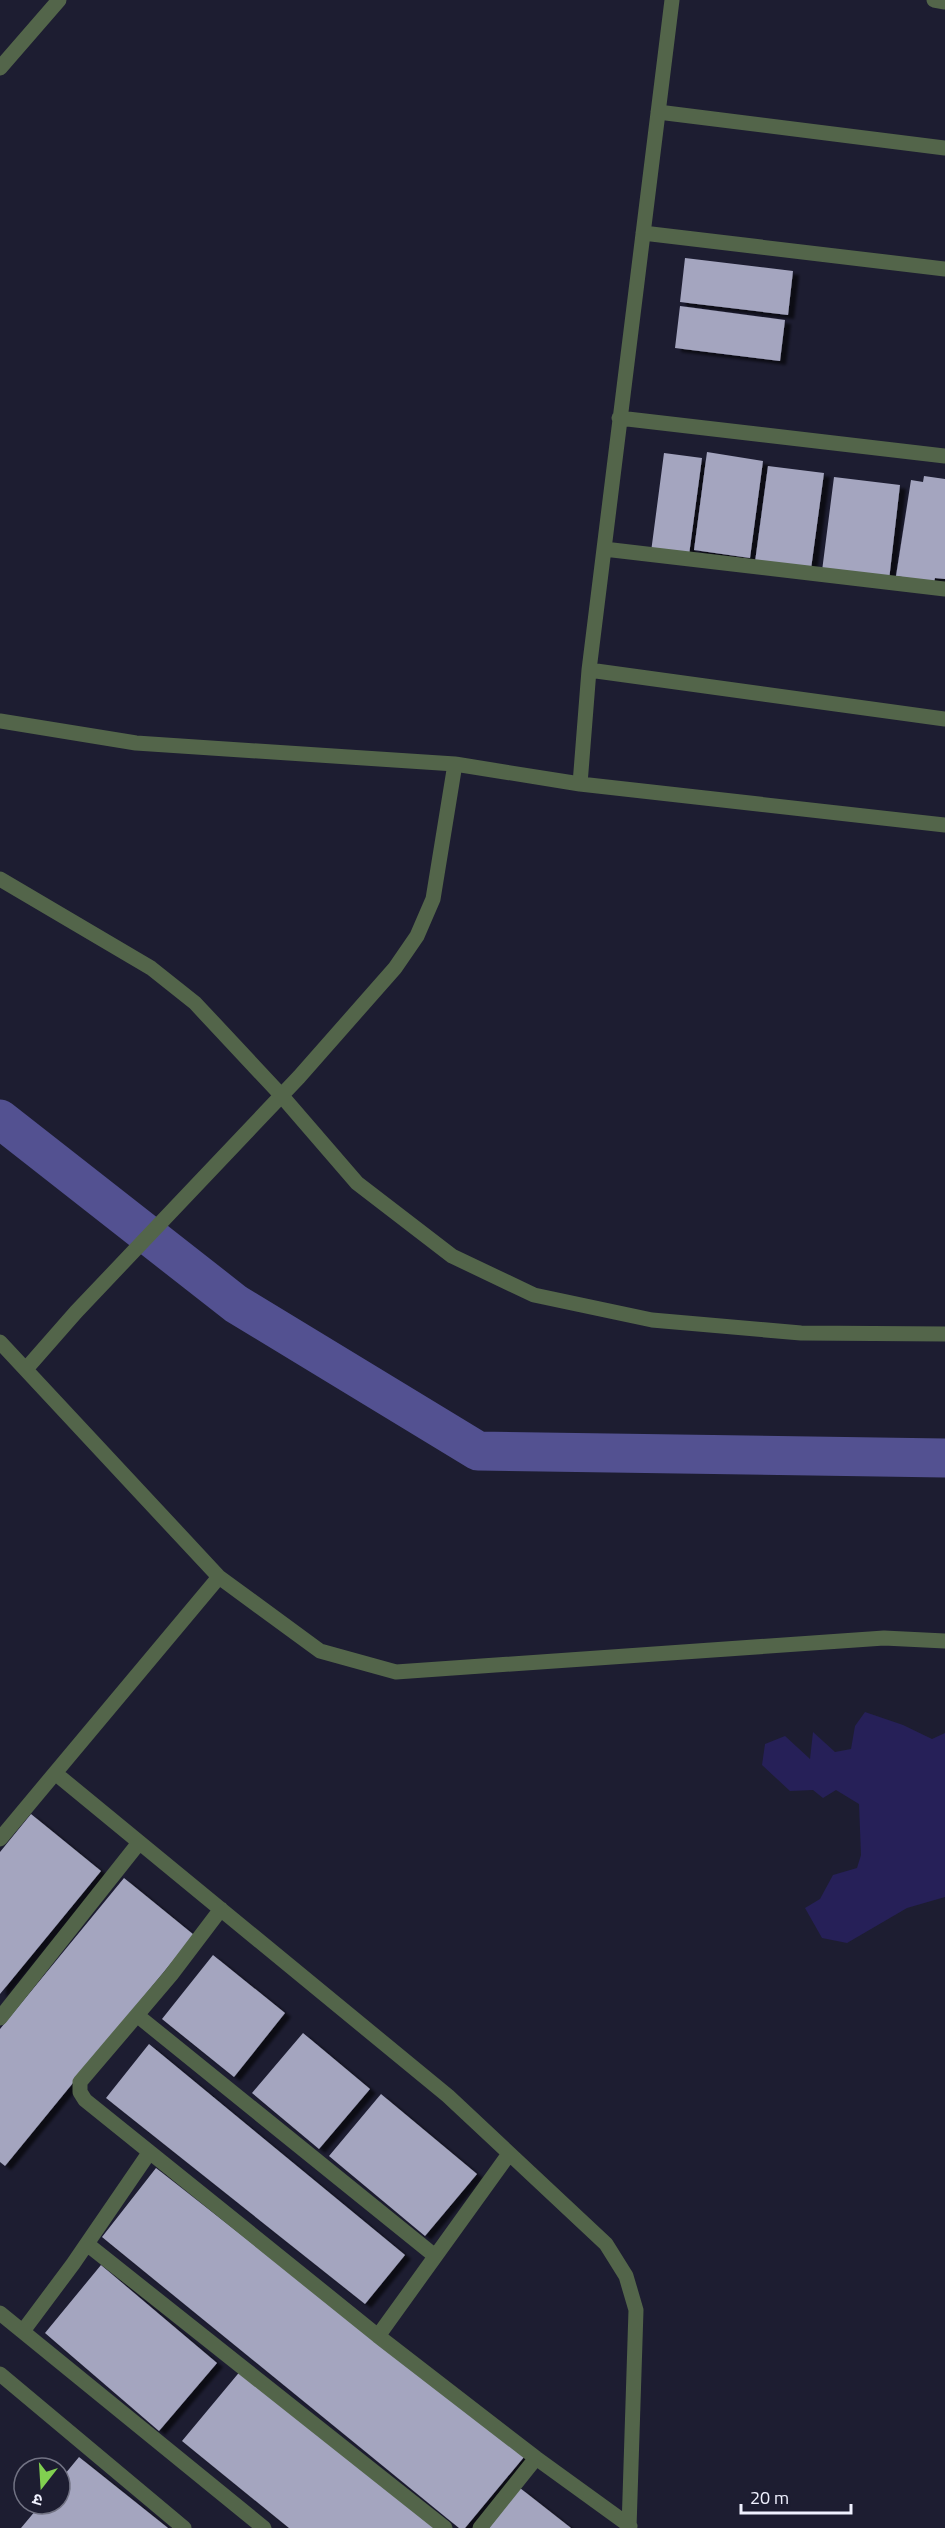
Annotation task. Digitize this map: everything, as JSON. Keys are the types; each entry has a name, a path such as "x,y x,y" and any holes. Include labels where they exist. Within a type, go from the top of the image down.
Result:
{"street":[{"path":"0,68 58,0"},
{"path":"580,784 589,670 672,0"},
{"path":"934,0 945,2"},
{"path":"658,112 945,148"},
{"path":"643,233 945,269"},
{"path":"619,418 945,456"},
{"path":"604,549 945,590"},
{"path":"589,670 945,718"},
{"path":"0,721 135,743 455,764 580,784 945,825"},
{"path":"26,1369 76,1312 265,1112 395,968 417,936 433,899 455,764"},
{"path":"0,879 151,968 195,1003 357,1183 452,1256 534,1294 652,1320 801,1334 945,1334"},
{"path":"0,1342 219,1577 320,1651 396,1672 884,1638 945,1641"},
{"path":"0,1839 219,1577"},
{"path":"55,1773 138,1844 221,1909 448,2096 606,2244 626,2276 636,2310 629,2527"},
{"path":"0,2018 138,1844"},
{"path":"221,1909 138,2016 80,2082 80,2092 85,2100 378,2336 629,2527"},
{"path":"138,2016 435,2256"},
{"path":"23,2331 87,2244 149,2153"},
{"path":"378,2336 509,2154"},
{"path":"87,2244 445,2528"},
{"path":"0,2313 264,2528"},
{"path":"0,2374 184,2528"},
{"path":"480,2528 536,2458"}],"shaded area":[{"path":"865,1712 903,1725 932,1739 945,1733 945,1897 907,1908 847,1943 822,1938 805,1908 820,1899 833,1875 857,1868 861,1855 859,1804 836,1790 823,1798 813,1790 790,1791 762,1765 765,1744 785,1736 810,1759 813,1732 835,1752 851,1749 855,1726"}],"building":[{"path":"685,258 793,271 788,315 680,302"},
{"path":"680,306 785,320 780,361 675,348"},
{"path":"707,452 763,461 750,558 694,550"},
{"path":"664,453 702,458 689,555 651,552"},
{"path":"768,466 824,473 811,569 755,562"},
{"path":"924,476 945,479 945,579 935,578 934,582 896,576 911,480 923,482"},
{"path":"834,477 900,485 889,580 822,571"},
{"path":"31,1814 101,1871 0,1994 0,1852"},
{"path":"124,1878 194,1935 5,2166 0,2162 0,2029"},
{"path":"213,1955 285,2013 234,2077 162,2019"},
{"path":"303,2033 370,2089 319,2149 252,2093"},
{"path":"149,2044 405,2255 365,2304 106,2098"},
{"path":"381,2094 477,2174 425,2236 329,2156"},
{"path":"156,2168 524,2457 465,2528 459,2528 102,2237"},
{"path":"101,2265 217,2363 159,2431 45,2333"},
{"path":"242,2369 437,2528 289,2528 182,2441"},
{"path":"79,2457 168,2528 21,2528 31,2516 72,2516 72,2465"},
{"path":"520,2488 571,2528 489,2528"}],"waterway":[{"path":"0,1119 236,1304 478,1451 945,1458"}]}
